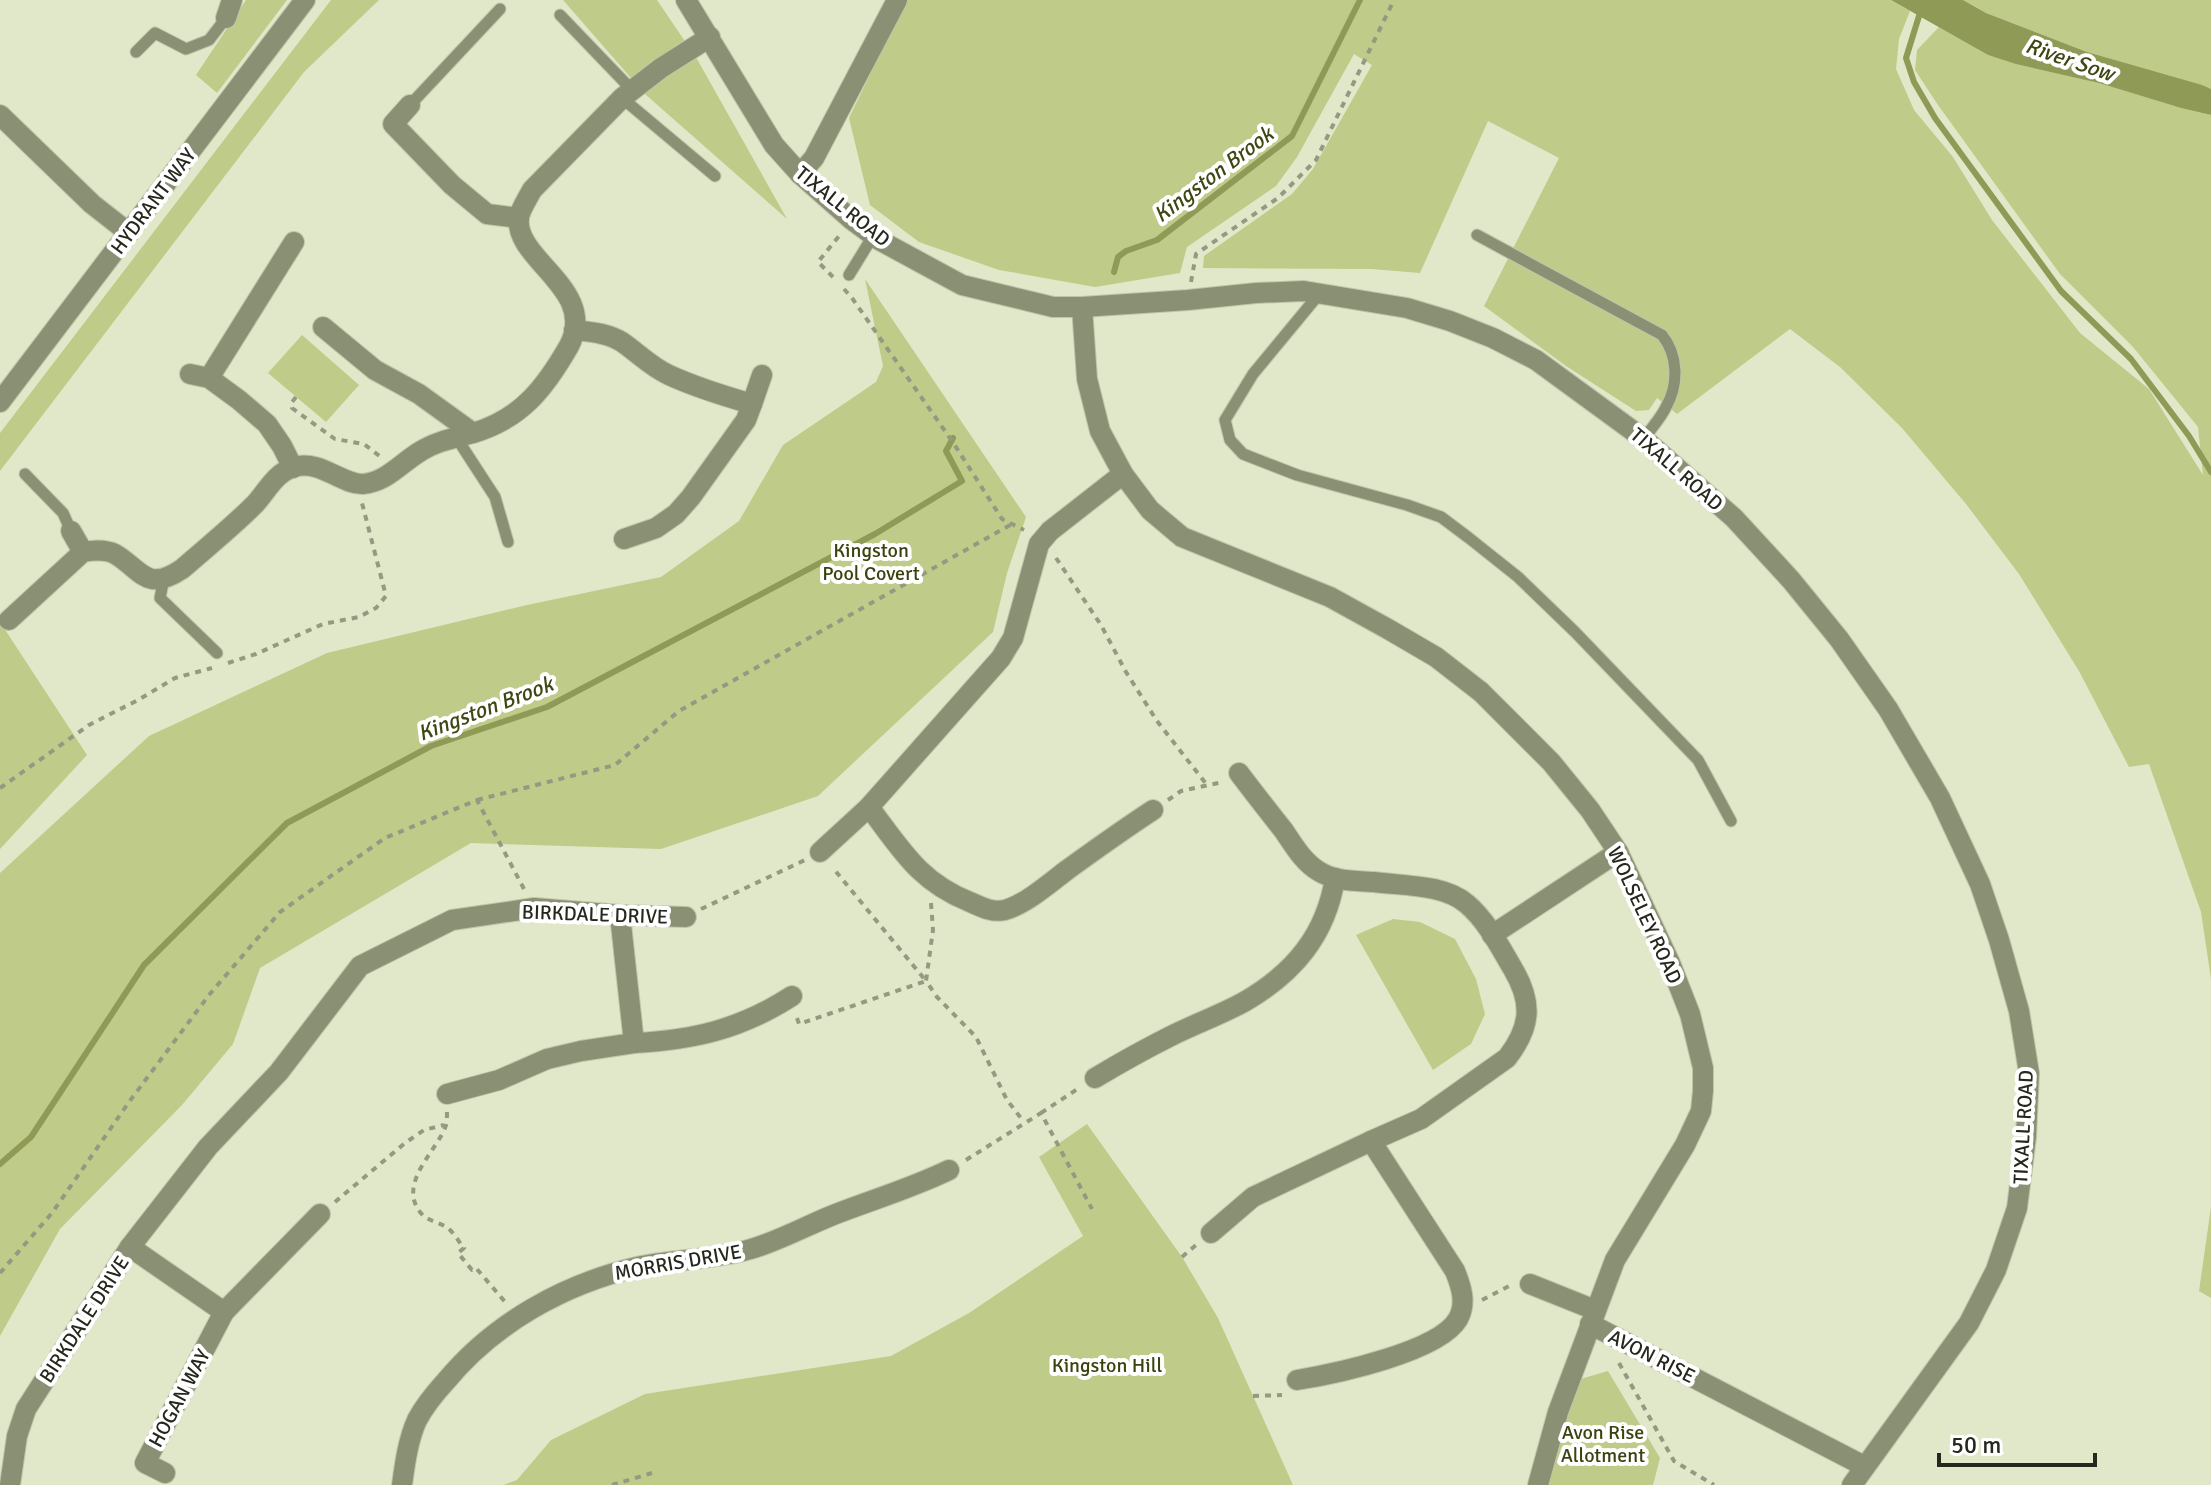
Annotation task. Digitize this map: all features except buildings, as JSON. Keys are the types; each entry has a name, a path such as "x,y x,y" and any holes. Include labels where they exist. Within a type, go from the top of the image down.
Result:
{"street":[{"name":"HYDRANT WAY","path":"0,402 305,0"},
{"name":"TIXALL ROAD","path":"686,0 774,145 800,174 873,236 962,285 1053,307 1256,293 1320,293 1407,308 1493,338 1536,360 1644,439 1734,518 1791,580 1839,639 1888,709 1940,798 1980,884 2019,1011 2029,1073 2026,1137 2017,1208 1996,1270 1969,1323 1852,1485"},
{"path":"800,174 814,158 897,0"},
{"path":"9,620 83,552 97,549 114,553 136,572 153,579 169,578 255,504 280,474 307,465 361,484 378,480 422,450 501,422 525,407 548,380 570,344 574,330 573,310 567,292 526,244 521,232 519,218 532,190 627,94 710,37"},
{"path":"410,105 393,124 452,185 487,214 519,218"},
{"path":"0,115 92,204 129,233"},
{"path":"293,468 267,424 239,400 200,376 294,242"},
{"name":"WOLSELEY ROAD","path":"1082,307 1087,379 1100,431 1123,474 1150,510 1182,537 1330,597 1436,657 1481,692 1551,762 1590,810 1618,852 1670,963 1690,1014 1703,1068 1703,1091 1701,1111 1694,1129 1615,1260 1593,1317"},
{"path":"323,327 375,370 419,394 464,435"},
{"path":"574,330 599,333 621,342 667,374 752,404"},
{"path":"624,539 656,528 676,514 691,497 746,420 762,375"},
{"path":"820,852 869,807 1001,658 1013,638 1034,556 1043,538 1123,474"},
{"path":"71,531 83,552"},
{"path":"1211,1233 1253,1197 1421,1119 1507,1058 1517,1045 1527,1018 1520,981 1492,935 1467,904 1445,893 1335,878 1321,872 1306,861 1239,773"},
{"path":"869,807 929,880 953,895 995,911 1007,909 1035,893 1153,810"},
{"path":"1492,935 1618,852"},
{"path":"1095,1078 1173,1035 1244,1002 1288,969 1307,948 1323,923 1335,878"},
{"name":"BIRKDALE DRIVE","path":"10,1485 17,1436 26,1409 130,1247 208,1147 279,1072 360,966 452,920 534,908 686,917"},
{"path":"620,915 634,1043"},
{"path":"447,1094 499,1080 547,1059 581,1051 694,1038 794,1002"},
{"path":"1297,1380 1351,1369 1430,1341 1447,1331 1458,1320 1462,1310 1463,1289 1455,1271 1371,1141"},
{"name":"MORRIS DRIVE","path":"402,1485 407,1447 426,1404 482,1343 554,1296 585,1282 639,1267 751,1249 949,1170"},
{"name":"HOGAN WAY","path":"165,1473 145,1463 224,1312 320,1214"},
{"path":"130,1247 224,1312"},
{"path":"1530,1284 1593,1317"},
{"name":"AVON RISE","path":"1538,1485 1558,1412 1593,1317 1611,1334 1864,1466"}],"lane":[{"path":"136,52 155,33 186,49 209,40 229,9"},
{"path":"410,105 500,9"},
{"path":"560,15 627,94 715,176"},
{"path":"1477,235 1662,335 1671,345 1675,362 1667,406 1644,439"},
{"path":"849,275 873,236"},
{"path":"1320,293 1253,374 1225,420 1230,440 1243,454 1297,475 1441,517 1469,538 1518,577 1575,632 1698,760 1731,821"},
{"path":"464,435 495,497 508,542"},
{"path":"25,474 63,513 71,531"},
{"path":"164,578 160,598 217,653"}],"path":[{"path":"1188,300 1196,254 1278,198 1316,160 1394,0"},
{"path":"852,220 818,262 852,298 954,444 1002,519 1043,538 1101,625 1157,721 1207,785"},
{"path":"296,397 292,408 335,439 364,444 385,461 392,472"},
{"path":"226,664 323,624 359,617 376,608 386,596 363,511 361,484"},
{"path":"0,1273 52,1213 209,995 280,912 385,838 477,800 615,765 679,711 1012,524"},
{"path":"0,788 89,725 175,678 213,668"},
{"path":"1153,810 1181,791 1218,784 1239,773"},
{"path":"477,800 534,908"},
{"path":"820,852 937,997 976,1037 1007,1100 1024,1122"},
{"name":"BIRKDALE DRIVE","path":"686,917 820,852"},
{"path":"926,981 933,930 929,880"},
{"path":"794,1002 799,1024 926,981"},
{"path":"949,1170 1095,1078"},
{"path":"447,1094 447,1124 416,1178 416,1203 429,1219 448,1229 464,1248 458,1253 472,1270 476,1268 493,1287"},
{"path":"1041,1113 1092,1209"},
{"path":"320,1214 405,1143 424,1130 447,1124"},
{"path":"1462,1310 1518,1281 1530,1284"},
{"path":"1611,1334 1613,1353 1674,1461 1714,1485"},
{"path":"612,1485 652,1473"}],"green space":[{"path":"246,0 287,0 217,93 196,75"},
{"path":"331,0 379,0 304,72 0,471 0,433"},
{"path":"563,0 657,0 697,59 787,219 645,94"},
{"path":"906,0 1891,0 1910,11 1899,39 1896,69 1914,110 1953,157 1992,220 2080,333 2149,389 2203,475 2198,427 2133,347 2060,274 1915,70 1917,50 1939,27 1988,55 2211,115 2211,979 2201,912 2149,764 2129,767 2079,671 2019,574 1966,504 1902,428 1840,367 1790,329 1677,414 1657,398 1649,410 1636,411 1566,366 1484,306 1559,158 1488,121 1420,273 1372,269 1203,268 1204,256 1292,194 1313,169 1372,65 1354,54 1297,157 1276,186 1187,247 1180,273 1095,287 999,270 919,242 870,205 849,118"},
{"path":"1963,0 2211,0 2211,89 2087,52 1986,13"},
{"name":"Kingston Pool Covert","path":"865,279 1026,517 1007,573 993,632 818,796 661,849 471,843 260,968 233,1044 182,1105 60,1229 0,1336 0,873 149,736 327,653 527,605 661,577 739,521 783,445 876,382 883,366"},
{"path":"302,335 359,385 326,422 268,373"},
{"path":"0,622 87,755 0,849"},
{"path":"1393,919 1420,922 1455,939 1476,979 1485,1014 1471,1044 1433,1070 1356,935"},
{"name":"Kingston Hill","path":"1087,1124 1182,1257 1218,1318 1293,1485 503,1485 517,1480 551,1440 645,1394 891,1356 969,1313 1083,1236 1039,1157"},
{"path":"2211,1207 2211,1298 2199,1291"},
{"name":"Avon Rise Allotment","path":"1608,1371 1660,1458 1653,1485 1549,1485 1577,1380"}],"water":[{"name":"River Sow","path":"1891,0 1963,0 1986,13 2087,52 2202,85 2211,89 2211,115 1988,55"}],"waterway":[{"name":"Kingston Brook","path":"1114,272 1118,257 1157,240 1292,136 1360,0"},
{"path":"1926,0 1906,58 1914,82 1935,118 2061,291 2131,359 2189,436 2211,472"},
{"name":"Kingston Brook","path":"0,1164 31,1137 144,965 287,823 431,746 547,707 875,534 962,481 946,451 953,438"}]}
